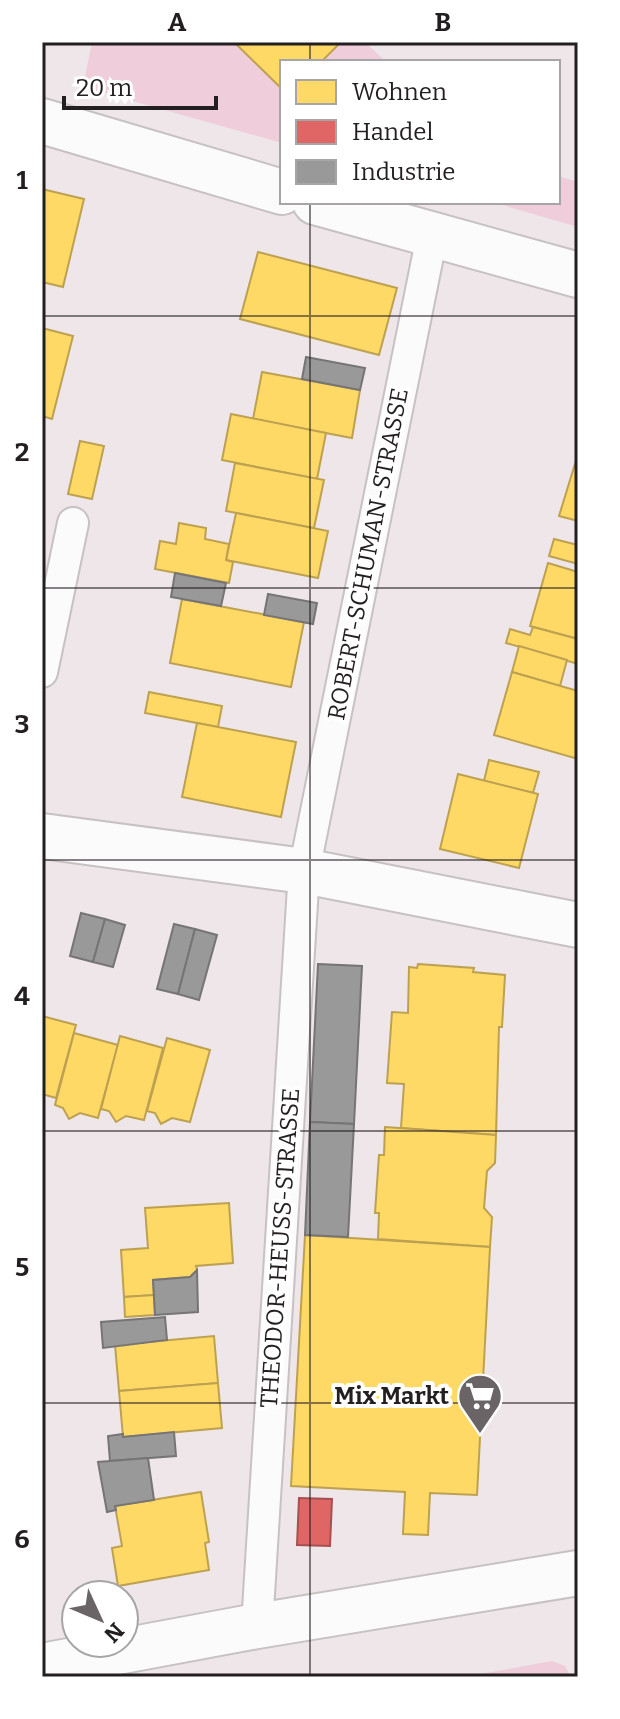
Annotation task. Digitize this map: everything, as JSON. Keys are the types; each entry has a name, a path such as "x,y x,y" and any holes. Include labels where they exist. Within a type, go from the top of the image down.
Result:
{"street":[{"path":"42,121 280,191"},
{"path":"322,204 578,275"},
{"path":"42,836 304,871 578,925"},
{"path":"42,1666 257,1626 578,1573"}],"lane":[{"name":"ROBERT-SCHUMAN-STRASSE","path":"304,871 432,236"},
{"path":"42,672 73,523"},
{"name":"THEODOR-HEUSS-STRASSE","path":"257,1626 304,871"}],"shaded area":[{"path":"92,42 234,42 280,87 280,142 83,87"},
{"path":"341,42 365,42 384,60 323,60"},
{"path":"560,177 578,182 578,227 499,204 560,204"},
{"path":"552,1661 565,1666 571,1677 464,1677"}],"building: Wohnen":[{"path":"234,42 341,42 323,60 280,60 280,87"},
{"path":"42,189 84,199 63,287 42,282"},
{"path":"258,252 397,288 379,355 240,319"},
{"path":"42,328 73,336 52,419 42,416"},
{"path":"262,372 360,390 352,438 253,419"},
{"path":"231,414 326,433 317,479 222,460"},
{"path":"80,441 104,446 92,499 68,494"},
{"path":"578,454 578,521 559,516"},
{"path":"235,463 324,480 314,528 226,511"},
{"path":"236,513 328,531 318,578 226,560"},
{"path":"179,523 206,528 205,539 229,544 226,560 233,562 229,583 155,569 160,541 176,544"},
{"path":"554,539 578,545 578,564 549,556"},
{"path":"548,563 578,572 578,639 530,626"},
{"path":"182,599 304,622 291,687 170,663"},
{"path":"533,627 578,639 578,664 506,643 510,629 530,635"},
{"path":"519,646 567,660 560,686 512,672"},
{"path":"512,672 578,691 578,759 494,735"},
{"path":"149,692 222,706 218,727 145,713"},
{"path":"197,723 296,742 281,817 182,797"},
{"path":"489,760 539,772 533,793 484,781"},
{"path":"458,774 538,794 519,868 440,849"},
{"path":"418,964 474,968 473,972 505,975 502,1027 499,1027 496,1135 401,1128 404,1084 387,1083 392,1012 408,1013 409,967 417,968"},
{"path":"42,1016 76,1025 56,1098 42,1094"},
{"path":"74,1033 118,1045 98,1118 80,1113 69,1119 63,1108 55,1105"},
{"path":"120,1036 163,1048 144,1120 126,1116 116,1122 109,1111 101,1109"},
{"path":"167,1038 210,1050 190,1122 172,1118 161,1124 155,1113 147,1111"},
{"path":"385,1127 496,1135 495,1163 487,1171 484,1208 492,1217 490,1247 378,1239 379,1213 375,1213 379,1155 384,1155"},
{"path":"229,1203 233,1263 196,1266 197,1270 190,1277 153,1280 154,1295 124,1297 121,1250 148,1248 145,1208"},
{"path":"305,1235 490,1247 477,1495 430,1493 428,1535 403,1534 405,1492 291,1486"},
{"path":"154,1295 155,1315 125,1317 124,1297"},
{"path":"214,1336 218,1383 119,1391 115,1345"},
{"path":"218,1383 222,1428 123,1437 119,1391"},
{"path":"201,1492 209,1542 205,1543 209,1570 140,1582 140,1579 117,1579 112,1548 122,1546 115,1506"}],"building: Handel":[{"path":"299,1498 332,1499 330,1546 297,1545"}],"building: Industrie":[{"path":"306,357 365,368 360,390 302,379"},
{"path":"175,573 226,583 221,606 171,597"},
{"path":"268,594 317,603 313,624 264,615"},
{"path":"81,913 105,919 93,962 70,956"},
{"path":"105,919 125,925 113,967 93,962"},
{"path":"174,924 195,929 178,994 157,989"},
{"path":"195,929 217,935 199,1000 178,994"},
{"path":"318,964 362,966 354,1124 310,1122"},
{"path":"310,1122 354,1124 348,1237 305,1235"},
{"path":"197,1270 198,1312 155,1315 153,1280 190,1277"},
{"path":"165,1317 167,1340 103,1348 101,1322"},
{"path":"174,1432 176,1456 110,1461 108,1436"},
{"path":"148,1458 154,1500 115,1506 116,1510 107,1512 98,1462"}],"place":[{"name":"Mix Markt","path":"480,1435"}]}
